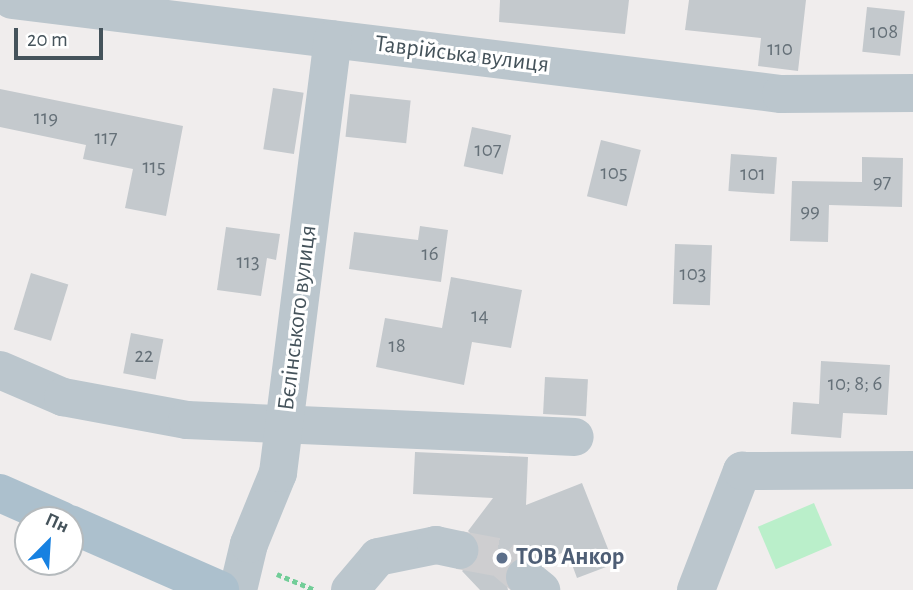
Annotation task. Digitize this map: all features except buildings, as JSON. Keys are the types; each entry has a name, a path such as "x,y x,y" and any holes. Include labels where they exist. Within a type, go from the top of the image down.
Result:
{"main road":[{"path":"0,493 29,506"},
{"path":"84,530 220,590"}],"street":[{"name":"Таврійська вулиця","path":"12,0 781,93 913,93"},
{"name":"Бєлінського вулиця","path":"238,590 249,544 278,473 333,39"},
{"path":"0,370 63,397 174,418 575,437"},
{"path":"696,590 742,471 913,470"},
{"path":"350,590 378,557 436,545 458,550"}],"green space":[{"path":"814,503 832,545 776,569 758,527"}],"tunnel":[{"path":"459,550 502,558 525,577"}],"place":[{"name":"ТОВ Анкор","path":"502,558"}]}
